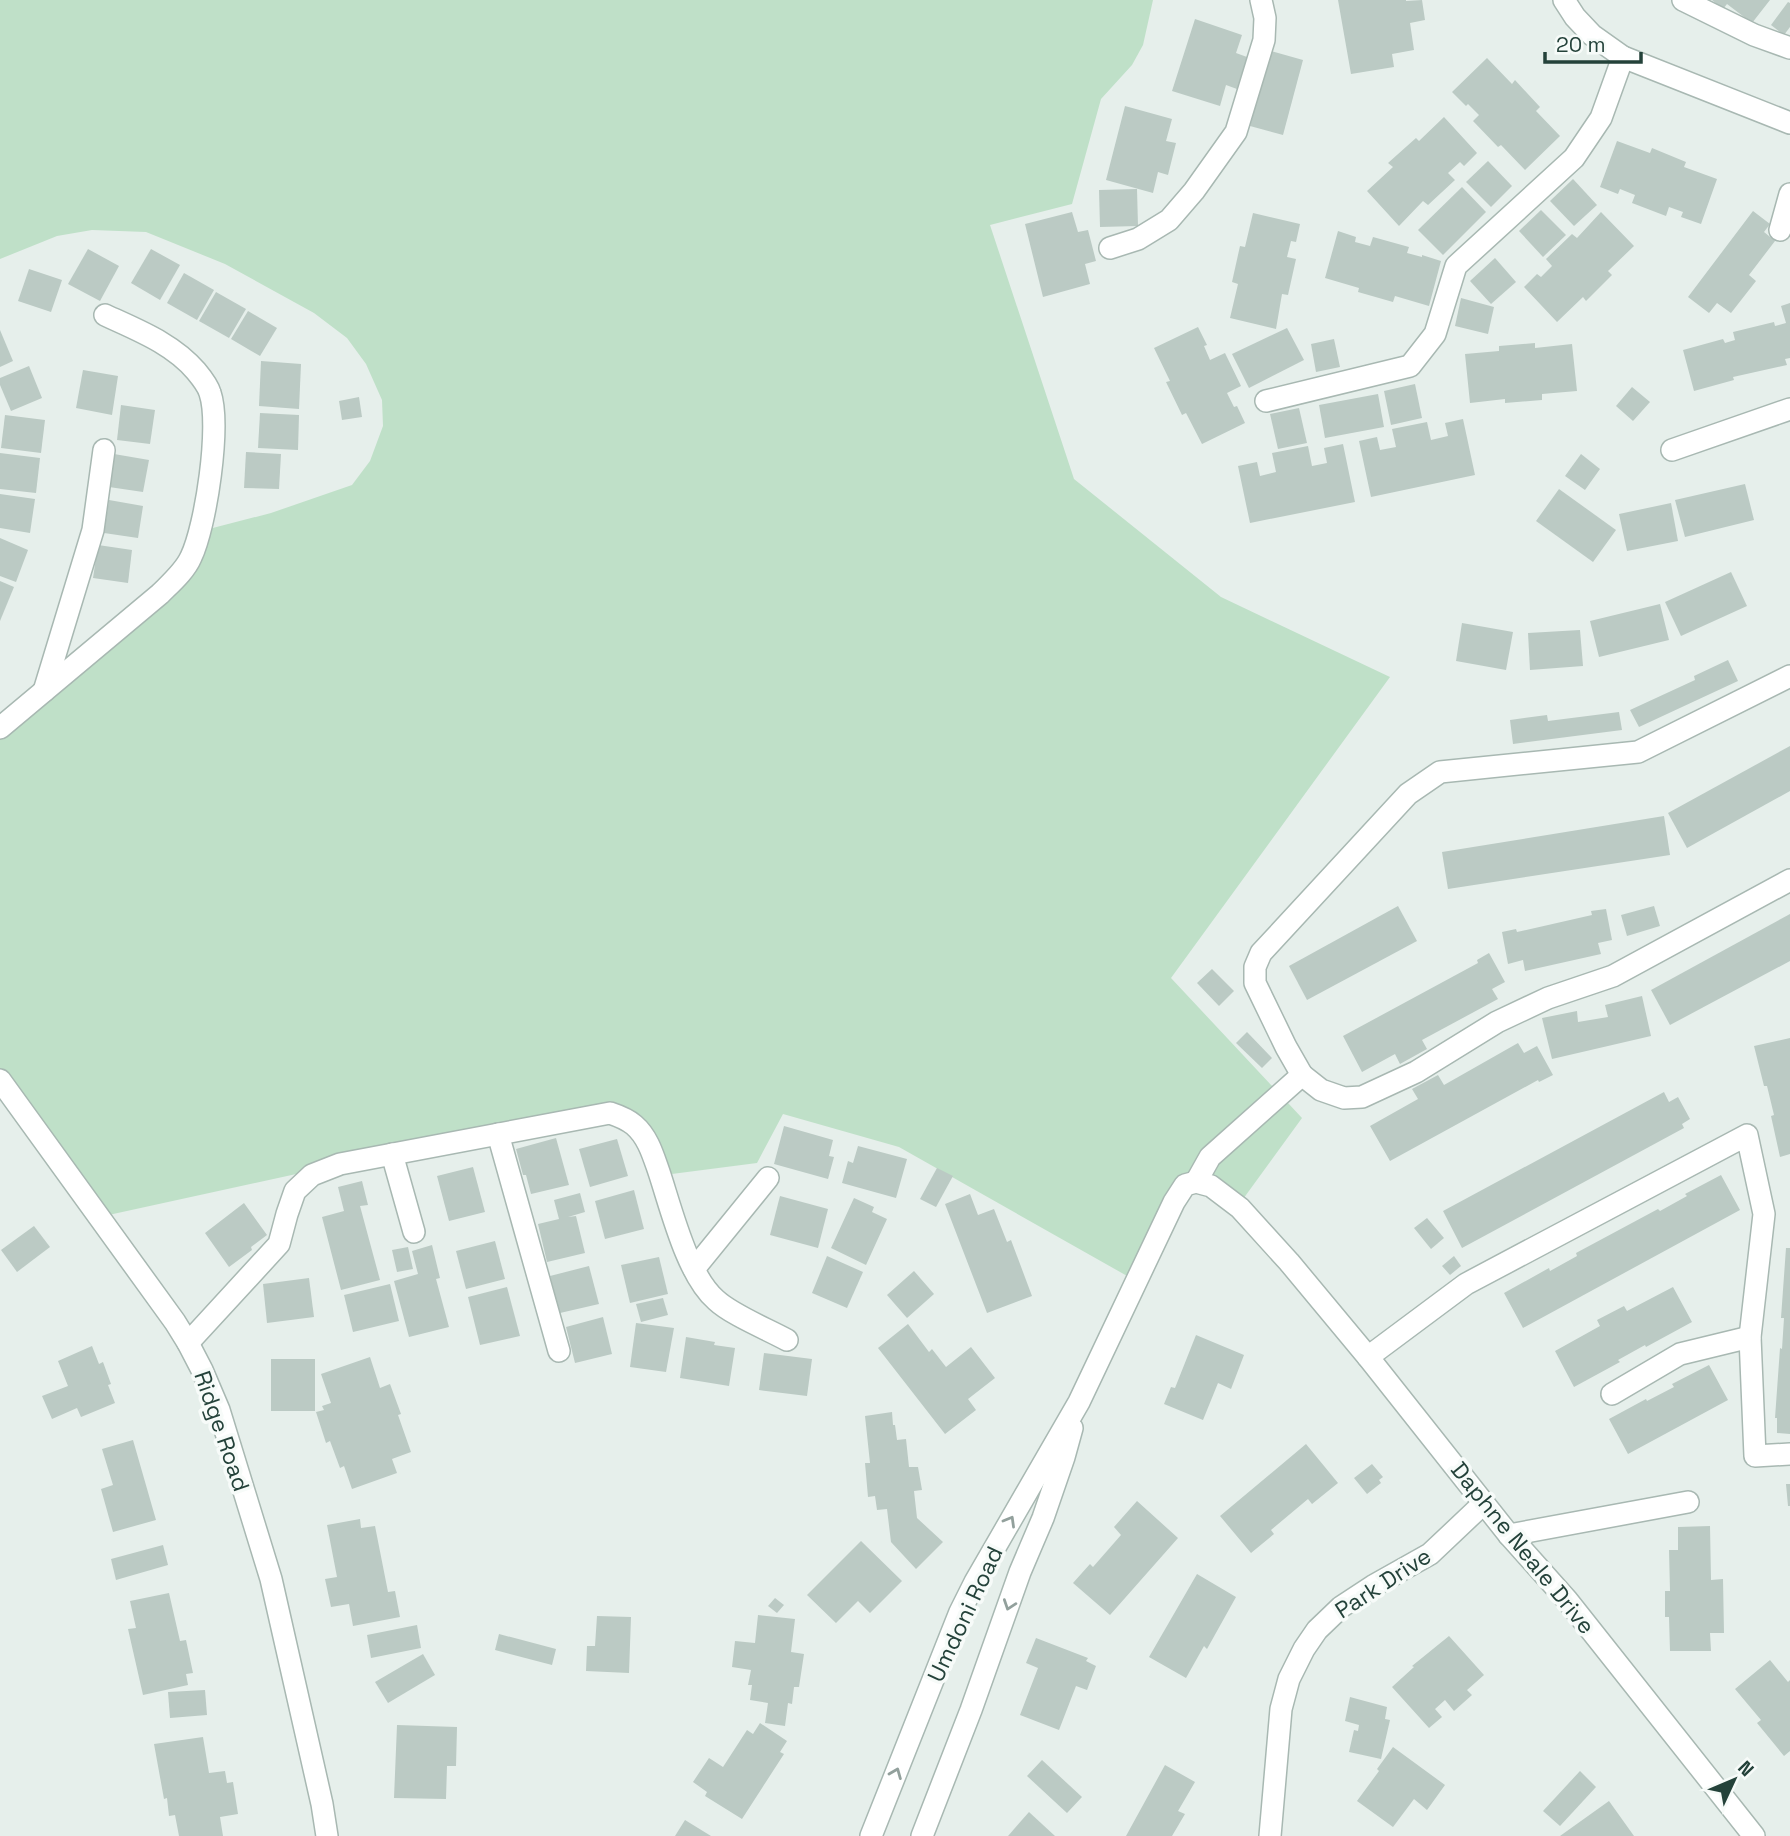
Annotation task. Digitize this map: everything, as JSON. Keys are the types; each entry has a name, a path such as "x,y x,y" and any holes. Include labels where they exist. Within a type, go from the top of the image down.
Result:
{"street":[{"path":"1110,248 1138,239 1169,220 1194,191 1236,132 1264,40 1265,18 1261,0"},
{"path":"1564,0 1592,35 1623,57 1790,123"},
{"path":"1682,0 1754,35 1790,48"},
{"path":"1266,401 1410,366 1435,334 1456,267 1574,158 1601,118 1623,57"},
{"path":"1780,230 1790,194"},
{"path":"0,728 160,594 191,559 199,537 210,478 214,421 210,393 196,371 177,352 153,337 105,315"},
{"path":"1672,450 1790,408"},
{"path":"43,693 93,530 104,450"},
{"path":"1790,676 1638,752 1440,772 1408,794 1261,953 1255,967 1255,983 1302,1075 1321,1090 1344,1098 1362,1097 1416,1072 1497,1021 1548,998 1612,976 1790,880"},
{"name":"Umdoni Road","path":"871,1836 970,1592 1079,1402 1174,1202 1185,1185 1196,1182 1210,1157 1302,1075"},
{"name":"Ridge Road","path":"0,1080 188,1343 202,1370 219,1410 271,1579 327,1836"},
{"path":"188,1343 279,1244 295,1191 312,1175 340,1164 610,1113 626,1119 636,1127 649,1145 688,1256 699,1279 715,1300 741,1317 787,1340"},
{"path":"498,1134 559,1351"},
{"path":"1368,1356 1466,1284 1747,1135 1764,1214 1750,1337 1755,1455 1790,1454"},
{"path":"392,1154 414,1232"},
{"path":"694,1269 768,1178"},
{"name":"Daphne Neale Drive","path":"1196,1182 1211,1186 1240,1208 1289,1262 1368,1356 1509,1535 1567,1600 1754,1836"},
{"path":"1612,1394 1679,1354 1750,1337"},
{"name":"Umdoni Road","path":"922,1836 1020,1572 1043,1518 1079,1402"},
{"path":"1509,1535 1688,1502"},
{"name":"Park Drive","path":"1270,1836 1280,1709 1289,1679 1304,1649 1341,1607 1430,1554 1485,1503"}],"green space":[{"path":"0,0 1153,0 1143,45 1132,65 1101,99 1072,204 990,225 1074,479 1221,597 1390,677 1171,978 1302,1118 1238,1206 1195,1179 1136,1281 899,1147 783,1114 757,1163 664,1175 636,1120 497,1130 104,1216 0,1075 0,736 165,597 205,530 271,513 352,485 370,461 383,426 382,400 366,364 347,338 314,313 225,264 146,232 92,230 57,236 0,259"}],"building":[{"path":"1338,0 1422,0 1425,20 1410,23 1414,50 1392,54 1394,67 1351,74"},
{"path":"1712,0 1770,0 1752,23 1727,4 1723,9"},
{"path":"1788,2 1790,27 1784,35 1771,25"},
{"path":"1195,19 1242,35 1236,53 1247,57 1237,89 1226,85 1220,106 1172,91"},
{"path":"1271,51 1303,60 1283,135 1250,126"},
{"path":"1487,58 1512,84 1515,80 1540,107 1536,111 1560,136 1525,170 1473,121 1479,115 1452,92"},
{"path":"1125,106 1172,119 1166,141 1176,143 1168,175 1158,172 1153,193 1106,180"},
{"path":"1444,117 1477,153 1464,166 1460,162 1448,173 1455,180 1428,205 1423,201 1399,226 1367,191 1393,167 1388,163 1416,138 1419,141"},
{"path":"1617,141 1650,153 1652,148 1686,162 1684,167 1717,179 1701,224 1681,217 1683,212 1669,207 1666,216 1632,203 1635,195 1620,189 1618,194 1600,187"},
{"path":"1488,161 1512,186 1491,207 1466,182"},
{"path":"1573,179 1597,205 1574,226 1550,201"},
{"path":"1462,187 1486,212 1443,255 1418,230"},
{"path":"1137,189 1138,226 1100,227 1099,190"},
{"path":"1541,210 1566,235 1543,257 1519,231"},
{"path":"1753,211 1770,224 1764,232 1775,241 1749,275 1756,281 1731,313 1717,303 1709,313 1688,297"},
{"path":"1072,212 1078,232 1088,230 1096,261 1085,264 1090,284 1043,297 1025,224"},
{"path":"1601,212 1634,246 1608,271 1612,275 1586,301 1583,297 1557,322 1524,287 1537,274 1541,277 1552,266 1546,259 1572,234 1577,238"},
{"path":"1253,213 1300,224 1296,242 1291,241 1287,257 1296,259 1288,295 1282,294 1276,329 1230,318 1238,284 1232,282 1240,246 1245,247"},
{"path":"1338,231 1356,237 1355,242 1370,246 1373,237 1409,247 1407,253 1441,261 1429,306 1395,296 1393,302 1358,292 1359,288 1325,278"},
{"path":"88,249 119,266 100,301 68,284"},
{"path":"151,249 180,265 160,300 131,283"},
{"path":"1495,258 1516,282 1491,304 1470,281"},
{"path":"29,269 62,280 51,312 18,301"},
{"path":"184,273 214,290 197,320 167,303"},
{"path":"216,292 246,309 229,338 199,321"},
{"path":"1461,298 1494,307 1488,334 1455,326"},
{"path":"1790,303 1790,358 1785,359 1787,365 1733,377 1734,380 1694,391 1683,350 1723,339 1725,343 1735,340 1733,332 1774,322 1775,326 1786,323 1781,306"},
{"path":"248,311 277,328 260,356 231,339"},
{"path":"1198,327 1207,345 1204,346 1210,360 1225,353 1241,386 1227,393 1245,423 1202,444 1186,413 1182,415 1154,348"},
{"path":"1287,328 1304,360 1249,388 1232,354"},
{"path":"0,330 13,361 0,367"},
{"path":"1334,339 1340,367 1316,372 1311,344"},
{"path":"1535,343 1535,348 1572,344 1577,391 1542,394 1542,400 1505,403 1505,399 1470,403 1465,354 1499,351 1499,346"},
{"path":"261,361 301,364 299,409 259,406"},
{"path":"29,366 42,398 11,411 0,385 0,378"},
{"path":"83,370 118,376 112,415 76,408"},
{"path":"1415,384 1422,418 1391,425 1384,391"},
{"path":"1632,387 1650,402 1633,421 1616,406"},
{"path":"1378,394 1384,427 1325,438 1319,405"},
{"path":"359,397 362,417 342,420 339,401"},
{"path":"121,405 155,410 150,444 117,440"},
{"path":"1299,408 1307,443 1278,449 1270,414"},
{"path":"260,413 299,415 298,450 258,448"},
{"path":"5,415 45,420 41,453 1,448"},
{"path":"1463,419 1475,475 1371,497 1359,441 1377,437 1380,450 1396,447 1392,429 1427,422 1431,440 1448,436 1445,423"},
{"path":"1343,444 1355,502 1250,523 1238,466 1257,462 1260,476 1276,472 1272,453 1308,446 1312,466 1327,463 1324,448"},
{"path":"246,452 281,454 279,489 244,488"},
{"path":"0,453 40,458 36,493 0,489"},
{"path":"114,454 149,460 143,492 109,487"},
{"path":"1581,454 1600,469 1585,490 1565,476"},
{"path":"1745,484 1754,520 1685,537 1675,500"},
{"path":"1559,489 1616,530 1593,562 1536,521"},
{"path":"0,494 35,499 30,533 0,528"},
{"path":"109,500 143,506 138,538 104,533"},
{"path":"1671,503 1678,541 1627,551 1619,514"},
{"path":"0,538 28,550 16,582 0,576"},
{"path":"98,545 132,550 128,583 93,578"},
{"path":"1731,572 1747,606 1681,636 1665,602"},
{"path":"0,581 14,587 0,621"},
{"path":"1660,604 1669,640 1599,657 1590,621"},
{"path":"1462,623 1513,632 1506,670 1456,661"},
{"path":"1580,630 1583,666 1530,670 1528,633"},
{"path":"1728,660 1738,681 1639,727 1630,710 1695,680 1694,676"},
{"path":"1619,712 1622,730 1513,744 1510,720 1547,715 1548,721"},
{"path":"1790,746 1790,791 1687,848 1668,813"},
{"path":"1664,816 1670,855 1448,889 1442,852"},
{"path":"1398,906 1417,941 1307,1000 1289,966"},
{"path":"1654,906 1660,926 1627,936 1621,915"},
{"path":"1606,909 1612,940 1598,943 1601,954 1525,971 1523,960 1508,964 1502,932 1516,929 1517,932 1592,915 1591,911"},
{"path":"1790,914 1790,961 1670,1025 1651,990"},
{"path":"1489,953 1505,982 1492,989 1498,999 1422,1040 1427,1049 1400,1064 1395,1054 1362,1072 1343,1036 1478,963 1477,960"},
{"path":"1212,969 1234,991 1219,1006 1197,983"},
{"path":"1642,996 1651,1036 1552,1059 1542,1018 1577,1011 1578,1022 1608,1017 1605,1005"},
{"path":"1247,1032 1272,1058 1262,1068 1236,1043"},
{"path":"1790,1038 1790,1154 1780,1157 1771,1116 1774,1115 1754,1046"},
{"path":"1518,1043 1524,1053 1537,1046 1553,1075 1539,1082 1538,1080 1390,1161 1370,1126 1418,1099 1412,1089 1438,1075 1444,1085"},
{"path":"1664,1092 1669,1102 1678,1097 1690,1119 1682,1124 1684,1128 1462,1248 1443,1211"},
{"path":"784,1126 833,1140 829,1156 834,1157 828,1179 774,1164"},
{"path":"556,1138 569,1185 531,1194 516,1149"},
{"path":"617,1139 628,1176 590,1187 579,1149"},
{"path":"858,1146 907,1159 896,1198 842,1183 848,1161 853,1163"},
{"path":"473,1167 485,1212 449,1221 437,1176"},
{"path":"937,1168 953,1176 936,1207 920,1199"},
{"path":"1721,1175 1740,1210 1523,1328 1504,1293 1549,1268 1550,1271 1577,1256 1576,1253 1658,1209 1660,1211"},
{"path":"362,1181 368,1205 360,1206 380,1280 341,1290 322,1217 344,1211 338,1187"},
{"path":"634,1190 644,1229 605,1239 595,1201"},
{"path":"580,1193 585,1212 568,1217 576,1216 585,1253 547,1262 538,1224 559,1219 554,1200"},
{"path":"970,1194 978,1215 994,1209 1007,1242 1011,1240 1032,1296 987,1313 945,1204"},
{"path":"780,1196 828,1209 818,1248 770,1235"},
{"path":"854,1198 874,1207 872,1212 887,1219 866,1265 831,1248"},
{"path":"244,1203 267,1235 229,1267 205,1233"},
{"path":"1427,1218 1444,1238 1431,1249 1414,1228"},
{"path":"34,1226 50,1247 17,1272 1,1250"},
{"path":"495,1241 505,1279 466,1289 456,1251"},
{"path":"432,1245 440,1278 436,1279 449,1327 409,1337 394,1281 418,1274 412,1251"},
{"path":"408,1247 413,1269 397,1272 392,1250"},
{"path":"1786,1248 1790,1248 1790,1434 1777,1433 1775,1418 1780,1348 1782,1349 1784,1318 1781,1318"},
{"path":"827,1256 863,1272 847,1308 812,1293"},
{"path":"1454,1256 1461,1266 1450,1275 1442,1266"},
{"path":"659,1257 668,1294 630,1303 621,1265"},
{"path":"589,1266 599,1304 560,1313 550,1276"},
{"path":"914,1271 934,1294 907,1318 887,1295"},
{"path":"309,1278 314,1317 267,1323 263,1284"},
{"path":"390,1284 399,1321 353,1332 344,1295"},
{"path":"507,1287 520,1336 480,1345 468,1297"},
{"path":"1673,1287 1692,1322 1646,1347 1645,1345 1574,1387 1555,1351 1600,1326 1597,1320 1624,1306 1627,1311"},
{"path":"663,1298 668,1315 641,1322 636,1304"},
{"path":"603,1317 612,1354 575,1363 566,1327"},
{"path":"636,1323 674,1328 666,1372 630,1367"},
{"path":"908,1324 929,1352 932,1349 946,1367 971,1347 995,1378 968,1399 976,1410 945,1434 878,1348"},
{"path":"1196,1335 1244,1355 1231,1389 1218,1383 1203,1420 1164,1404 1171,1387 1175,1388"},
{"path":"686,1337 735,1348 729,1386 680,1378"},
{"path":"92,1346 99,1364 103,1362 115,1403 81,1417 77,1408 52,1419 42,1396 68,1386 58,1361"},
{"path":"764,1353 812,1359 807,1396 759,1390"},
{"path":"370,1357 380,1388 390,1384 411,1452 392,1459 397,1473 352,1489 344,1466 340,1468 330,1441 326,1443 316,1412 324,1410 322,1406 331,1403 321,1374"},
{"path":"271,1359 315,1359 315,1411 271,1411"},
{"path":"1709,1365 1728,1400 1628,1454 1609,1419 1674,1387 1672,1384"},
{"path":"892,1412 897,1440 906,1439 909,1467 918,1467 922,1490 914,1491 917,1518 943,1542 916,1569 891,1542 887,1509 877,1510 875,1496 868,1497 865,1463 870,1463 865,1416"},
{"path":"133,1440 156,1520 113,1532 101,1489 113,1485 102,1449"},
{"path":"1306,1444 1338,1483 1312,1504 1308,1499 1271,1530 1274,1534 1251,1553 1220,1516"},
{"path":"1372,1464 1383,1477 1379,1480 1381,1483 1367,1494 1354,1478"},
{"path":"1786,1484 1790,1484 1790,1506 1788,1506"},
{"path":"1137,1501 1178,1538 1110,1615 1073,1583 1090,1564 1093,1567 1121,1535 1114,1527"},
{"path":"360,1519 361,1528 375,1526 388,1592 395,1591 400,1617 353,1626 349,1604 331,1607 325,1579 337,1577 327,1525"},
{"path":"1710,1526 1711,1580 1723,1579 1724,1633 1710,1633 1711,1651 1670,1651 1669,1617 1665,1617 1665,1591 1670,1591 1669,1550 1678,1550 1678,1527"},
{"path":"861,1541 902,1581 870,1613 858,1601 836,1623 807,1595"},
{"path":"163,1545 168,1565 116,1580 111,1559"},
{"path":"1197,1574 1236,1597 1207,1649 1204,1646 1186,1678 1149,1657"},
{"path":"169,1593 180,1641 186,1640 193,1673 186,1674 188,1685 143,1695 128,1629 136,1628 130,1601"},
{"path":"775,1598 784,1605 777,1613 768,1606"},
{"path":"758,1615 795,1619 791,1652 804,1654 799,1687 794,1687 792,1704 788,1703 785,1726 765,1723 768,1703 750,1700 752,1685 748,1685 751,1670 732,1667 735,1641 755,1643"},
{"path":"597,1616 631,1617 629,1673 586,1671 587,1646 595,1646"},
{"path":"417,1625 421,1648 371,1658 367,1635"},
{"path":"499,1634 556,1649 552,1665 495,1650"},
{"path":"1449,1636 1484,1675 1467,1690 1472,1695 1454,1711 1445,1700 1435,1709 1442,1717 1429,1728 1392,1687 1414,1667 1412,1666"},
{"path":"1036,1638 1088,1658 1086,1661 1096,1666 1087,1690 1076,1686 1059,1730 1020,1715 1038,1668 1026,1663"},
{"path":"423,1654 435,1675 388,1703 375,1682"},
{"path":"1770,1660 1788,1682 1790,1680 1790,1751 1784,1756 1757,1723 1761,1720 1735,1689"},
{"path":"205,1690 207,1715 170,1718 168,1692"},
{"path":"1350,1697 1387,1707 1385,1719 1390,1720 1381,1759 1349,1752 1354,1730 1358,1731 1359,1725 1345,1721"},
{"path":"760,1723 787,1741 780,1752 784,1754 742,1819 705,1796 707,1792 693,1782 709,1758 723,1767 747,1730 753,1734"},
{"path":"397,1725 457,1727 456,1766 447,1766 446,1799 394,1798"},
{"path":"203,1737 209,1773 225,1771 227,1783 233,1782 238,1814 220,1817 223,1836 179,1836 175,1815 169,1816 167,1798 164,1799 154,1744"},
{"path":"1393,1747 1445,1785 1427,1810 1414,1799 1393,1827 1357,1801"},
{"path":"1042,1760 1082,1797 1067,1813 1027,1776"},
{"path":"1165,1765 1195,1782 1178,1811 1185,1814 1172,1836 1126,1836"},
{"path":"1580,1771 1596,1787 1560,1826 1543,1811"},
{"path":"1609,1801 1634,1836 1560,1836"},
{"path":"1029,1812 1055,1836 1008,1836"},
{"path":"685,1820 711,1836 675,1836"}]}
